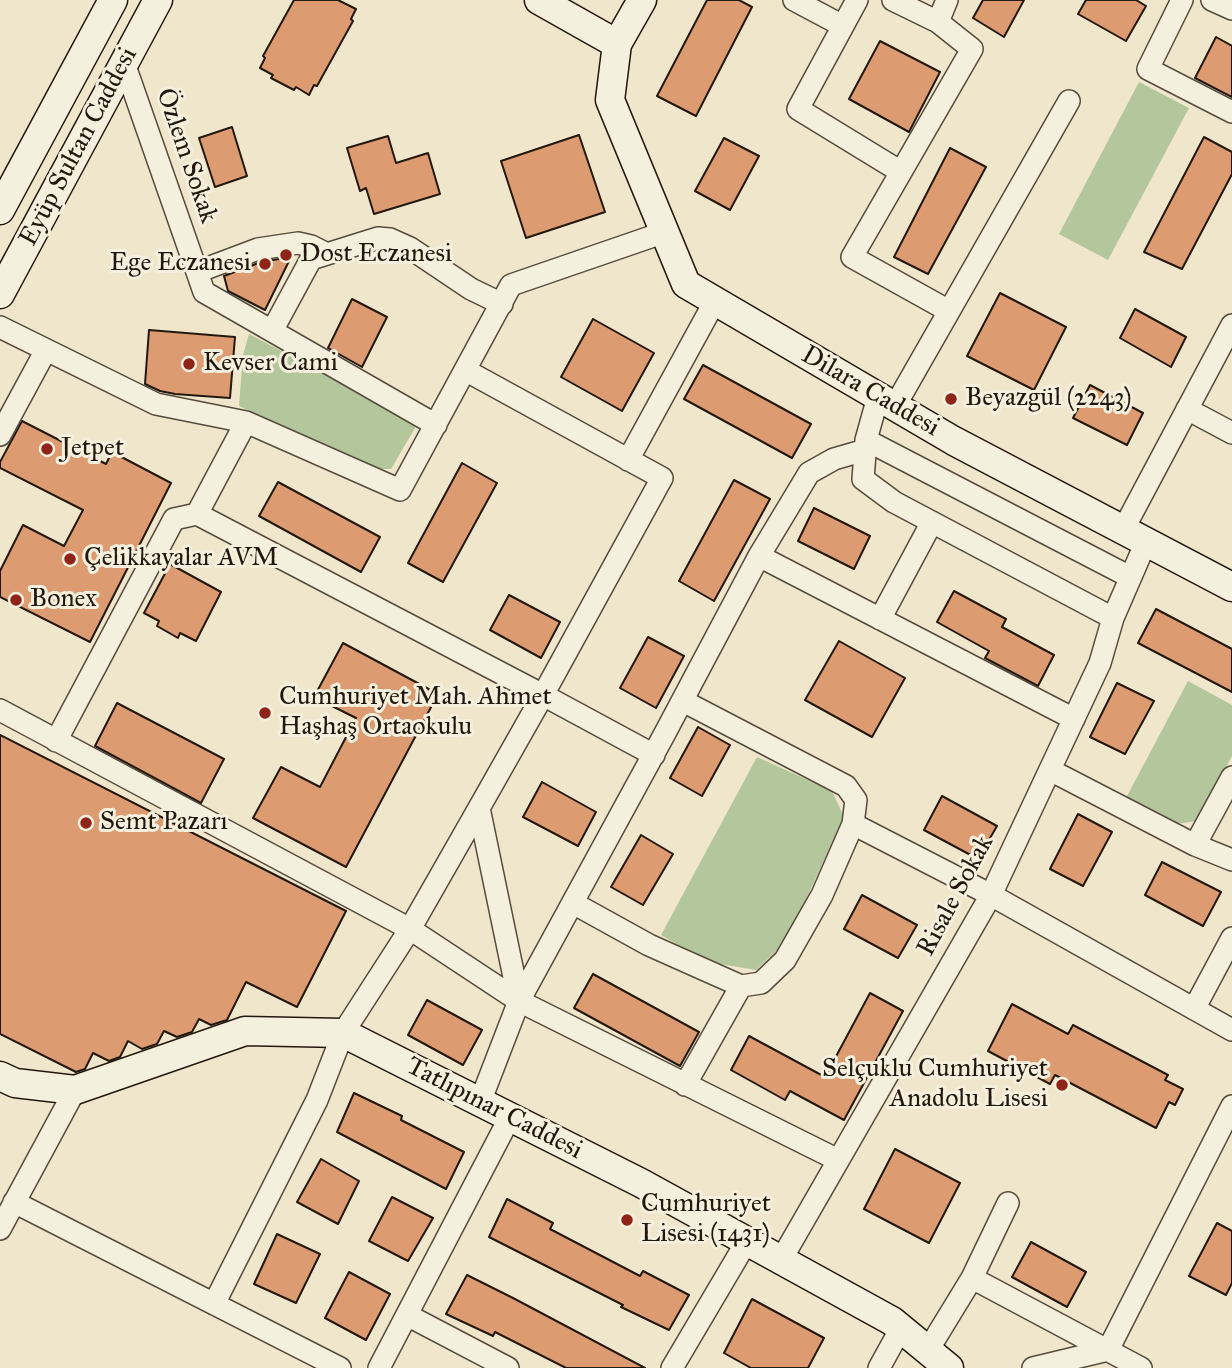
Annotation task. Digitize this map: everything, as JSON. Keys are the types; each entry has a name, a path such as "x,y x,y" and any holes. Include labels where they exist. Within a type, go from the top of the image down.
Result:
{"street":[{"name":"Eyüp Sultan Caddesi","path":"4,193 113,0"},
{"name":"Eyüp Sultan Caddesi","path":"0,294 159,0"},
{"path":"539,0 617,44 642,0"},
{"path":"794,0 843,26"},
{"path":"857,0 798,109 901,172"},
{"path":"893,0 938,22 972,48 852,257 949,311"},
{"path":"938,22 947,0"},
{"path":"1182,0 1148,69 1232,112"},
{"name":"Dilara Caddesi","path":"617,44 610,100 687,284 954,441 1232,587"},
{"name":"Özlem Sokak","path":"124,64 204,292 436,425"},
{"path":"1069,101 949,311 887,401 865,445 863,479 894,502 1112,618"},
{"path":"0,327 156,404 246,422 400,490 512,285 665,232"},
{"path":"272,331 311,259 378,238 390,239 410,248 471,289 502,304"},
{"path":"197,272 258,249 298,243 327,254"},
{"path":"628,460 715,301"},
{"name":"Risale Sokak","path":"781,1260 991,895 1100,663 1112,618 1130,577 1134,536 1187,409 1232,325"},
{"path":"0,435 46,350"},
{"path":"214,1304 317,1100 343,1033 410,929 662,478 465,370"},
{"path":"1187,409 1232,433"},
{"path":"197,514 246,422"},
{"path":"480,1102 519,1001 654,755 758,556 809,473 865,445"},
{"path":"865,445 1130,577"},
{"path":"56,741 174,519 197,514 654,755"},
{"path":"880,619 932,522"},
{"path":"758,556 1074,719"},
{"path":"573,903 649,945 741,986 761,983 785,960 822,895 853,824 856,800 846,786 682,701"},
{"path":"0,710 410,929 519,1001 838,1160"},
{"path":"1050,770 1195,845 1232,860"},
{"path":"1195,845 1232,777"},
{"path":"479,808 519,1001"},
{"path":"853,824 991,895 1232,1030"},
{"path":"1195,1009 1232,938"},
{"path":"685,1085 741,986"},
{"name":"Tatlıpınar Caddesi","path":"0,1076 15,1083 75,1090 245,1031 343,1033 641,1183 892,1321 949,1368"},
{"path":"0,1229 75,1090"},
{"path":"1033,1368 1108,1350 1232,1106"},
{"path":"379,1368 510,1117"},
{"path":"14,1202 340,1368"},
{"path":"928,1350 972,1278 1008,1203"},
{"path":"672,1368 747,1241"},
{"path":"972,1278 1141,1368"},
{"path":"407,1315 509,1368"},
{"path":"879,1368 901,1328"}],"green space":[{"path":"1139,82 1189,108 1108,260 1059,234"},
{"path":"249,334 413,419 415,428 391,469 378,469 239,406 243,355"},
{"path":"1188,681 1232,705 1232,756 1197,821 1176,824 1126,798"},
{"path":"757,757 832,791 844,817 786,942 756,970 708,962 661,935"}],"building":[{"path":"294,0 338,0 356,9 351,19 353,21 317,86 314,85 309,95 271,78 273,75 260,68 265,58 263,56"},
{"path":"707,0 739,0 752,7 696,116 657,96"},
{"path":"983,0 1024,0 1004,37 973,18"},
{"path":"1086,0 1136,0 1146,6 1126,41 1078,14"},
{"path":"1216,37 1232,46 1232,97 1195,78"},
{"path":"880,41 940,72 909,132 849,99"},
{"path":"232,127 247,176 215,187 199,138"},
{"path":"579,135 605,212 526,238 501,161"},
{"path":"388,136 396,163 428,153 440,194 374,214 366,188 360,191 347,148"},
{"path":"1204,137 1232,152 1232,174 1182,269 1144,252"},
{"path":"724,138 759,156 730,210 695,191"},
{"path":"950,148 986,167 928,274 894,257"},
{"path":"291,257 265,310 228,291 224,276 261,262"},
{"path":"1000,293 1066,327 1034,390 967,356"},
{"path":"352,299 387,317 362,367 328,348"},
{"path":"1135,309 1186,337 1171,367 1120,338"},
{"path":"593,319 654,353 622,411 561,377"},
{"name":"Kevser Cami","path":"149,330 235,337 230,398 175,394 145,384"},
{"path":"703,365 811,424 792,458 684,399"},
{"path":"1090,385 1143,413 1127,445 1073,418"},
{"name":"Çelikkayalar AVM","path":"22,421 106,464 112,452 171,483 90,642 0,597 0,571 23,525 64,546 83,510 0,468 0,462"},
{"path":"462,463 497,483 443,582 408,563"},
{"path":"734,480 770,499 714,601 679,581"},
{"path":"278,482 380,537 361,572 259,516"},
{"path":"814,508 870,536 854,569 798,541"},
{"path":"170,564 221,592 196,641 180,633 178,638 157,626 159,621 144,613"},
{"path":"954,591 1006,619 1002,627 1054,655 1038,686 985,658 989,651 937,622"},
{"path":"509,595 560,622 541,658 490,630"},
{"path":"1156,609 1232,649 1232,692 1138,643"},
{"path":"648,637 684,656 656,708 620,688"},
{"path":"839,641 905,678 872,737 805,700"},
{"path":"343,643 438,694 346,867 253,818 281,767 320,787 356,718 314,697"},
{"path":"1117,683 1154,701 1125,754 1090,737"},
{"path":"117,703 224,759 201,803 95,746"},
{"path":"698,727 730,745 702,796 670,778"},
{"name":"Semt Pazarı","path":"0,735 346,911 297,1007 246,982 227,1020 211,1025 199,1019 192,1032 177,1037 164,1031 157,1044 142,1049 128,1041 120,1057 109,1061 93,1053 85,1069 76,1072 0,1034"},
{"path":"542,782 596,812 578,846 523,817"},
{"path":"942,796 997,826 978,859 924,830"},
{"path":"1078,814 1112,832 1083,886 1050,869"},
{"path":"641,835 673,854 643,905 611,887"},
{"path":"1162,862 1221,892 1203,926 1145,895"},
{"path":"862,895 917,925 898,958 844,929"},
{"path":"593,974 699,1032 680,1066 574,1008"},
{"path":"870,993 903,1011 844,1120 790,1091 785,1100 731,1070 749,1036 825,1077"},
{"path":"427,1000 482,1030 463,1065 408,1035"},
{"path":"1012,1004 1068,1034 1073,1025 1168,1075 1165,1080 1183,1089 1175,1105 1169,1102 1156,1128 1055,1075 1050,1084 988,1051"},
{"path":"354,1093 402,1116 401,1120 464,1152 446,1189 337,1132"},
{"path":"895,1149 960,1183 929,1243 864,1209"},
{"path":"321,1159 359,1181 338,1224 297,1202"},
{"path":"392,1197 433,1218 408,1261 369,1241"},
{"path":"507,1199 553,1223 550,1229 640,1276 643,1271 689,1295 669,1330 489,1237"},
{"path":"1217,1223 1232,1231 1232,1283 1226,1295 1189,1276"},
{"path":"277,1234 320,1254 296,1303 254,1284"},
{"path":"1031,1242 1086,1272 1067,1307 1012,1277"},
{"path":"349,1272 390,1294 366,1340 325,1318"},
{"path":"467,1275 645,1368 566,1368 495,1332 493,1336 446,1314"},
{"path":"752,1299 824,1338 808,1368 751,1368 724,1353"}],"place":[{"name":"Dost Eczanesi","path":"286,255"},
{"name":"Ege Eczanesi","path":"265,264"},
{"name":"Kevser Cami","path":"189,364"},
{"name":"Beyazgül (2243)","path":"951,399"},
{"name":"Jetpet","path":"47,449"},
{"name":"Çelikkayalar AVM","path":"70,559"},
{"name":"Bonex","path":"16,600"},
{"name":"Cumhuriyet Mah. Ahmet Haşhaş Ortaokulu","path":"265,713"},
{"name":"Semt Pazarı","path":"86,823"},
{"name":"Selçuklu Cumhuriyet Anadolu Lisesi","path":"1062,1085"},
{"name":"Cumhuriyet Lisesi (1431)","path":"627,1220"}]}
